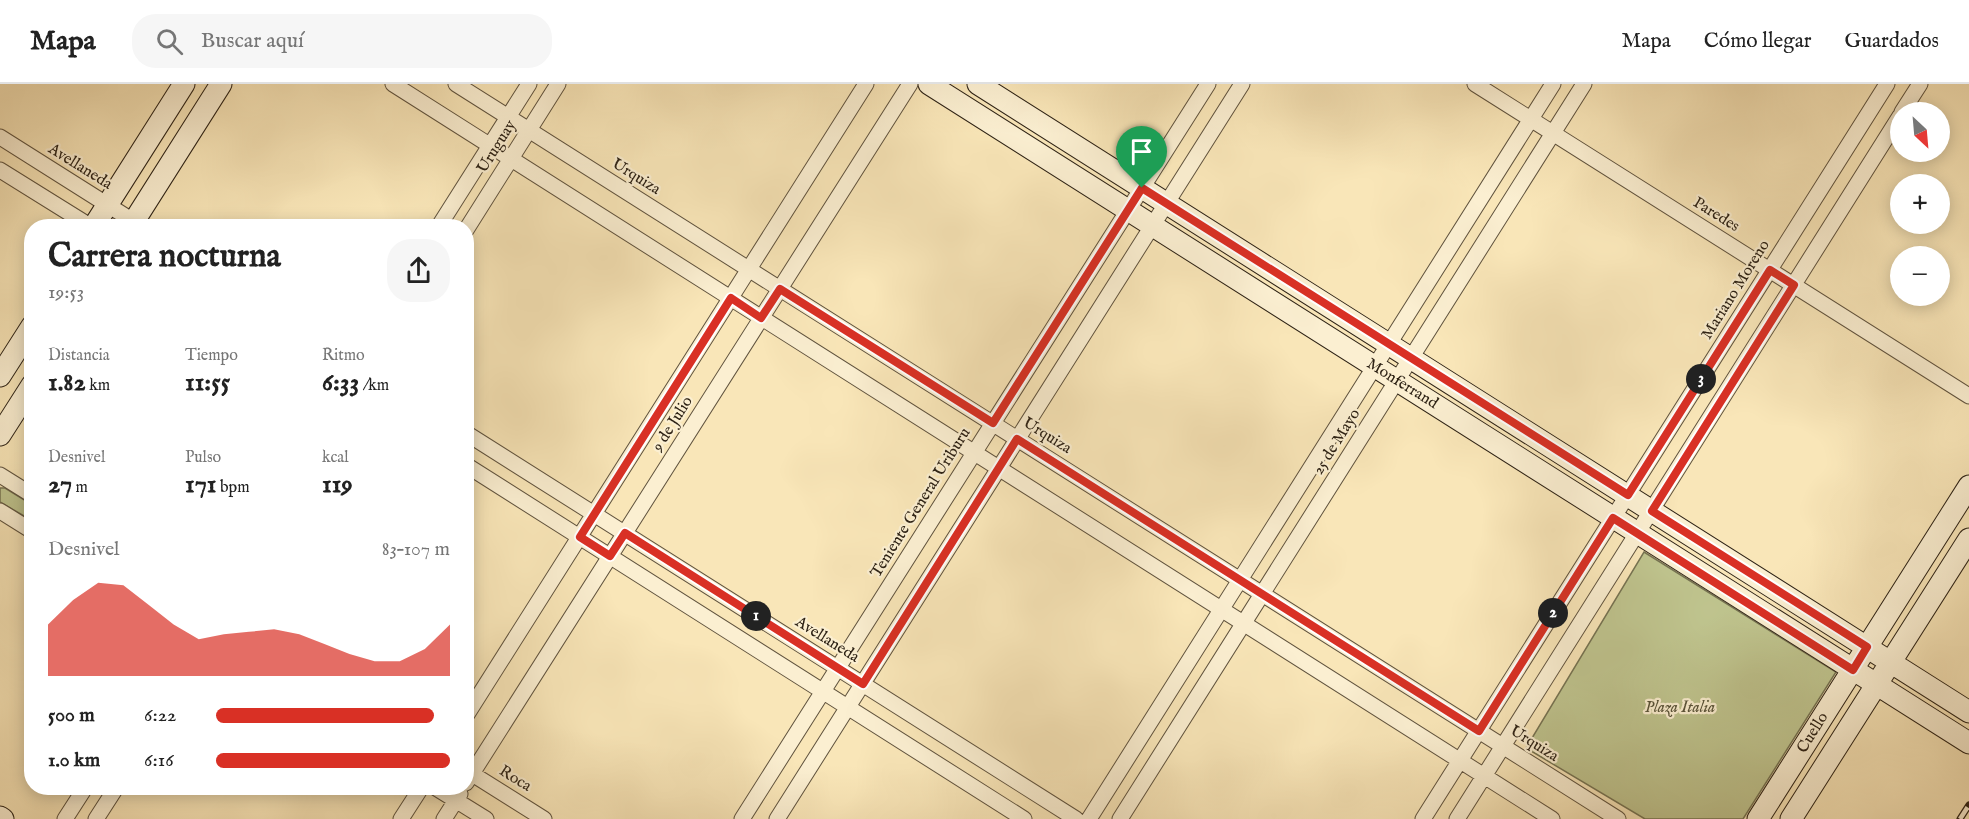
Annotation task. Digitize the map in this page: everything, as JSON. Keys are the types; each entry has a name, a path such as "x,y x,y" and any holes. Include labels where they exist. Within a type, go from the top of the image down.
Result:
{"street":[{"path":"99,219 184,84"},
{"path":"139,219 221,84"},
{"path":"393,84 1552,819"},
{"name":"Urquiza","path":"456,84 1618,819"},
{"name":"Uruguay","path":"443,219 529,84"},
{"name":"Uruguay","path":"473,219 558,84"},
{"name":"9 de Julio","path":"474,703 866,84"},
{"name":"9 de Julio","path":"474,767 910,84"},
{"name":"Monferrand","path":"928,84 1969,743"},
{"name":"Monferrand","path":"978,84 1969,712"},
{"name":"Teniente General Uriburu","path":"742,819 1208,84"},
{"path":"777,819 1242,84"},
{"name":"Paredes","path":"1474,84 1969,396"},
{"name":"25 de Mayo","path":"1089,819 1553,84"},
{"name":"25 de Mayo","path":"1120,819 1584,84"},
{"name":"Mariano Moreno","path":"1423,819 1887,84"},
{"path":"1909,102 1920,84"},
{"path":"1457,819 1890,132"},
{"name":"Avellaneda","path":"0,137 126,219"},
{"path":"0,170 79,219"},
{"path":"0,376 24,338"},
{"path":"0,435 24,398"},
{"name":"Avellaneda","path":"474,438 1076,819"},
{"path":"474,470 1024,819"},
{"path":"0,475 24,490"},
{"name":"Cuello","path":"1758,819 1969,486"},
{"path":"0,511 24,526"},
{"name":"Cuello","path":"1791,819 1969,539"},
{"name":"Roca","path":"474,779 544,819"},
{"path":"65,819 80,795"},
{"path":"96,819 111,795"},
{"path":"401,819 416,795"},
{"path":"444,819 459,795"},
{"path":"461,795 486,819"}],"green space":[{"path":"0,488 5,488 24,500 24,516 0,502"},
{"name":"Plaza Italia","path":"1644,552 1836,672 1743,819 1645,819 1526,748"}],"railway":[{"path":"1960,819 1969,805"}],"route":[{"path":"1142,188 1628,495 1770,270 1794,285 1652,511 1867,647 1853,670 1613,518 1479,731 1017,439 863,684 625,533 610,556 580,537 731,298 761,318 780,289 993,423 1142,188"}]}
